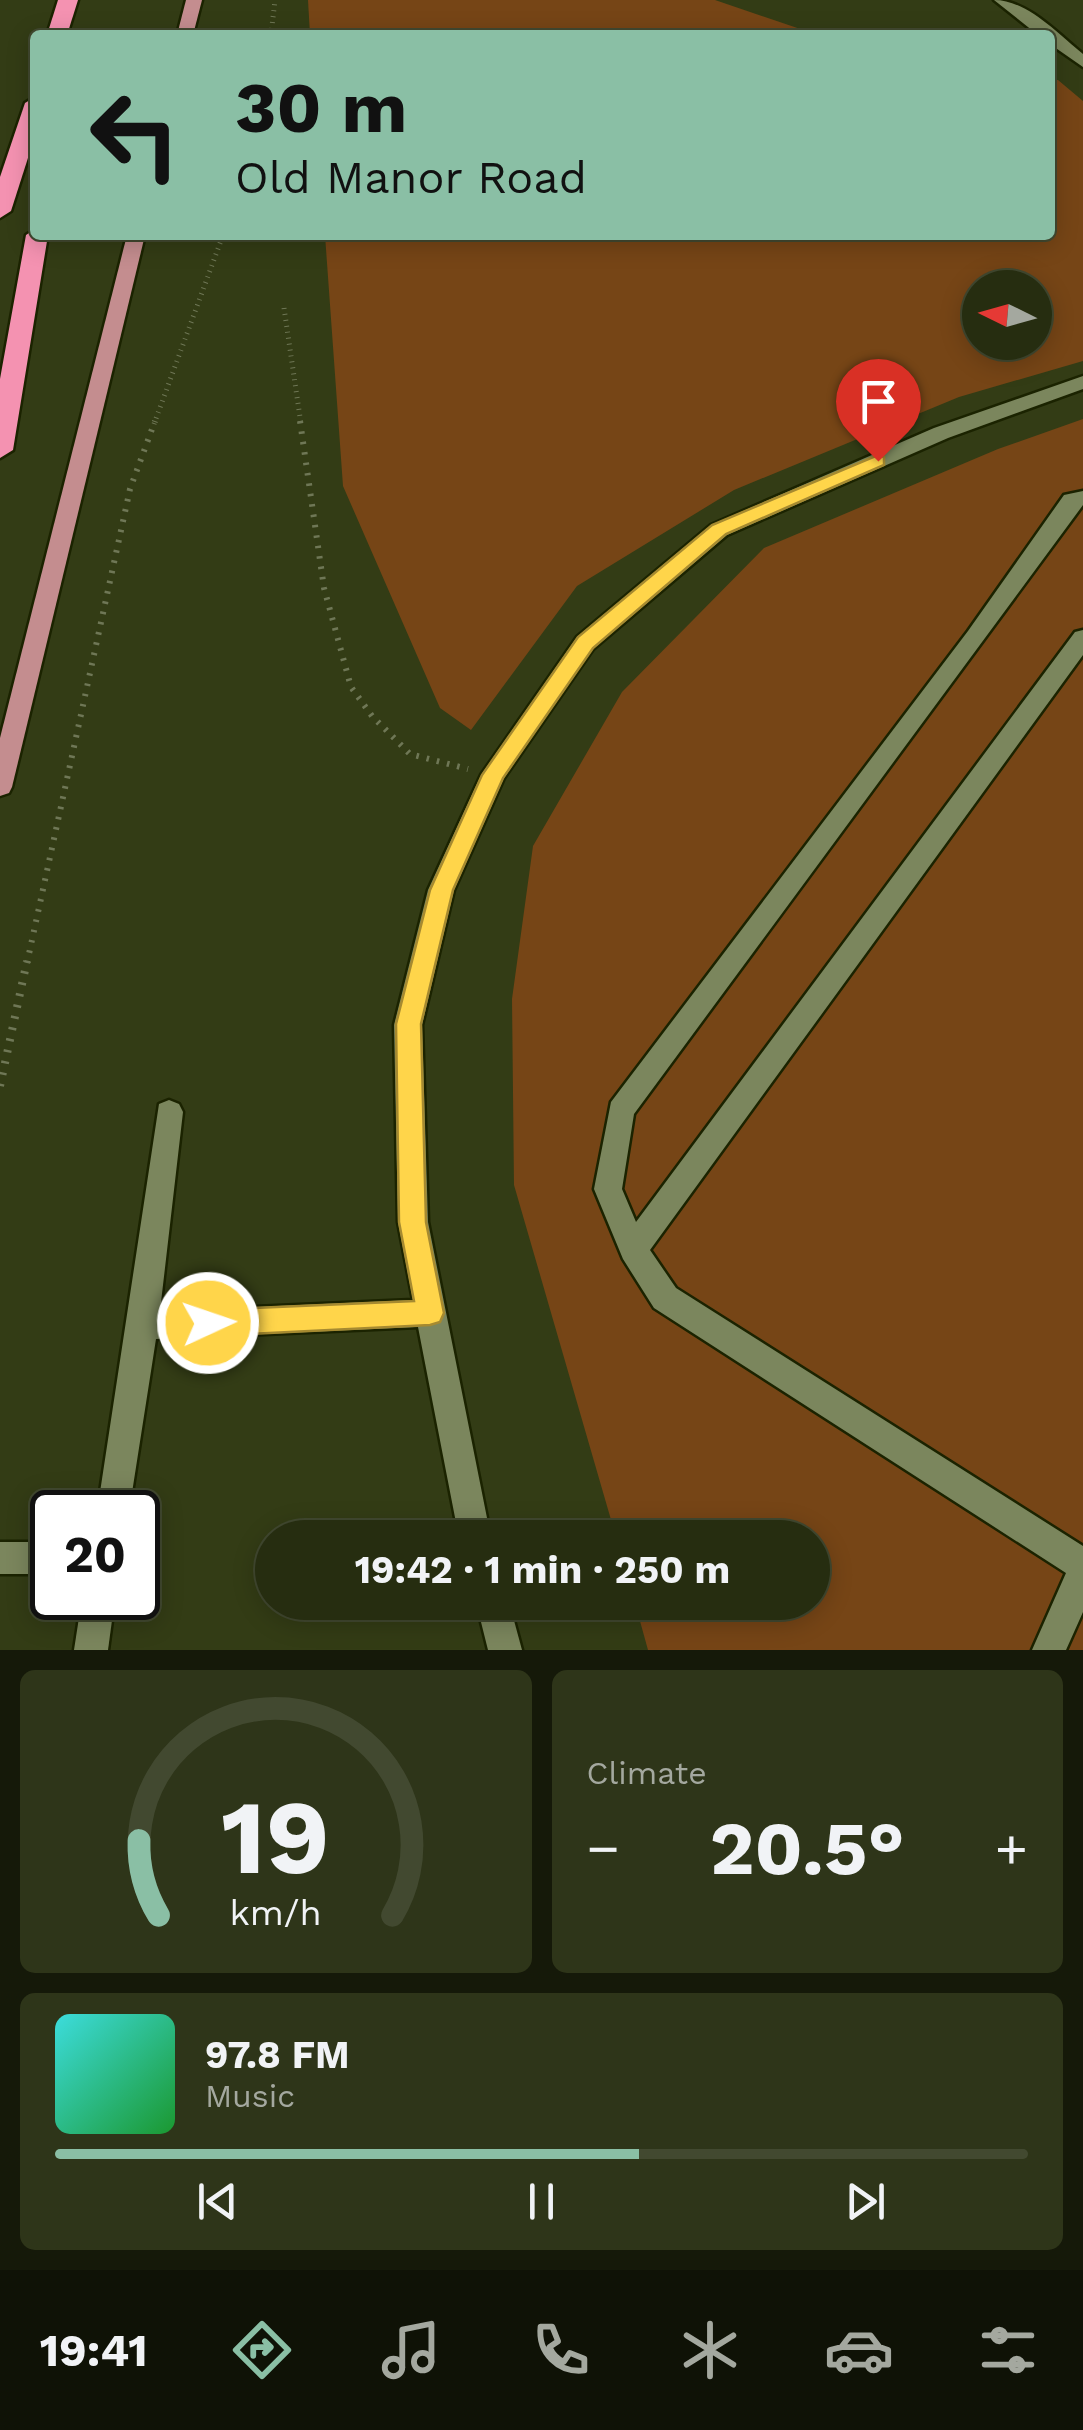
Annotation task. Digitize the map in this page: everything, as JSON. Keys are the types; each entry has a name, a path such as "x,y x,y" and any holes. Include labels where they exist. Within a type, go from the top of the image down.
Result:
{"highway":[{"path":"59,30 68,0"},
{"path":"0,211 30,118"},
{"path":"0,450 36,240"}],"main road":[{"path":"187,30 194,0"},
{"path":"0,787 135,240"}],"street":[{"path":"1002,0 1041,30"},
{"path":"1055,41 1083,62"},
{"path":"471,1520 412,1222 408,1024 441,890 493,775 586,642 719,530 941,434 1083,382"},
{"path":"1083,498 1072,500 964,653 621,1110 608,1189 633,1250 666,1298 1083,1566"},
{"path":"633,1250 1083,638"},
{"path":"117,1490 143,1326 169,1112"},
{"path":"143,1326 430,1313"},
{"path":"0,1558 30,1558"},
{"path":"1049,1650 1083,1574"},
{"path":"91,1650 96,1620"},
{"path":"497,1620 505,1650"}],"path":[{"path":"271,30 275,0"},
{"path":"0,1086 130,489 221,240"},
{"path":"284,308 324,588 351,687 372,716 410,754 493,775"}],"shaded area":[{"path":"308,0 715,0 803,30 310,30"},
{"path":"1055,80 1083,101 1083,361 959,397 734,490 577,586 471,730 440,708 343,486 325,240 1055,240"},
{"path":"1083,419 1083,1650 648,1650 640,1620 830,1620 830,1520 611,1520 514,1185 512,999 533,846 622,692 764,548 998,449"}],"route":[{"path":"208,1323 430,1313 412,1222 408,1024 441,890 493,775 586,642 719,530 878,461"}]}
